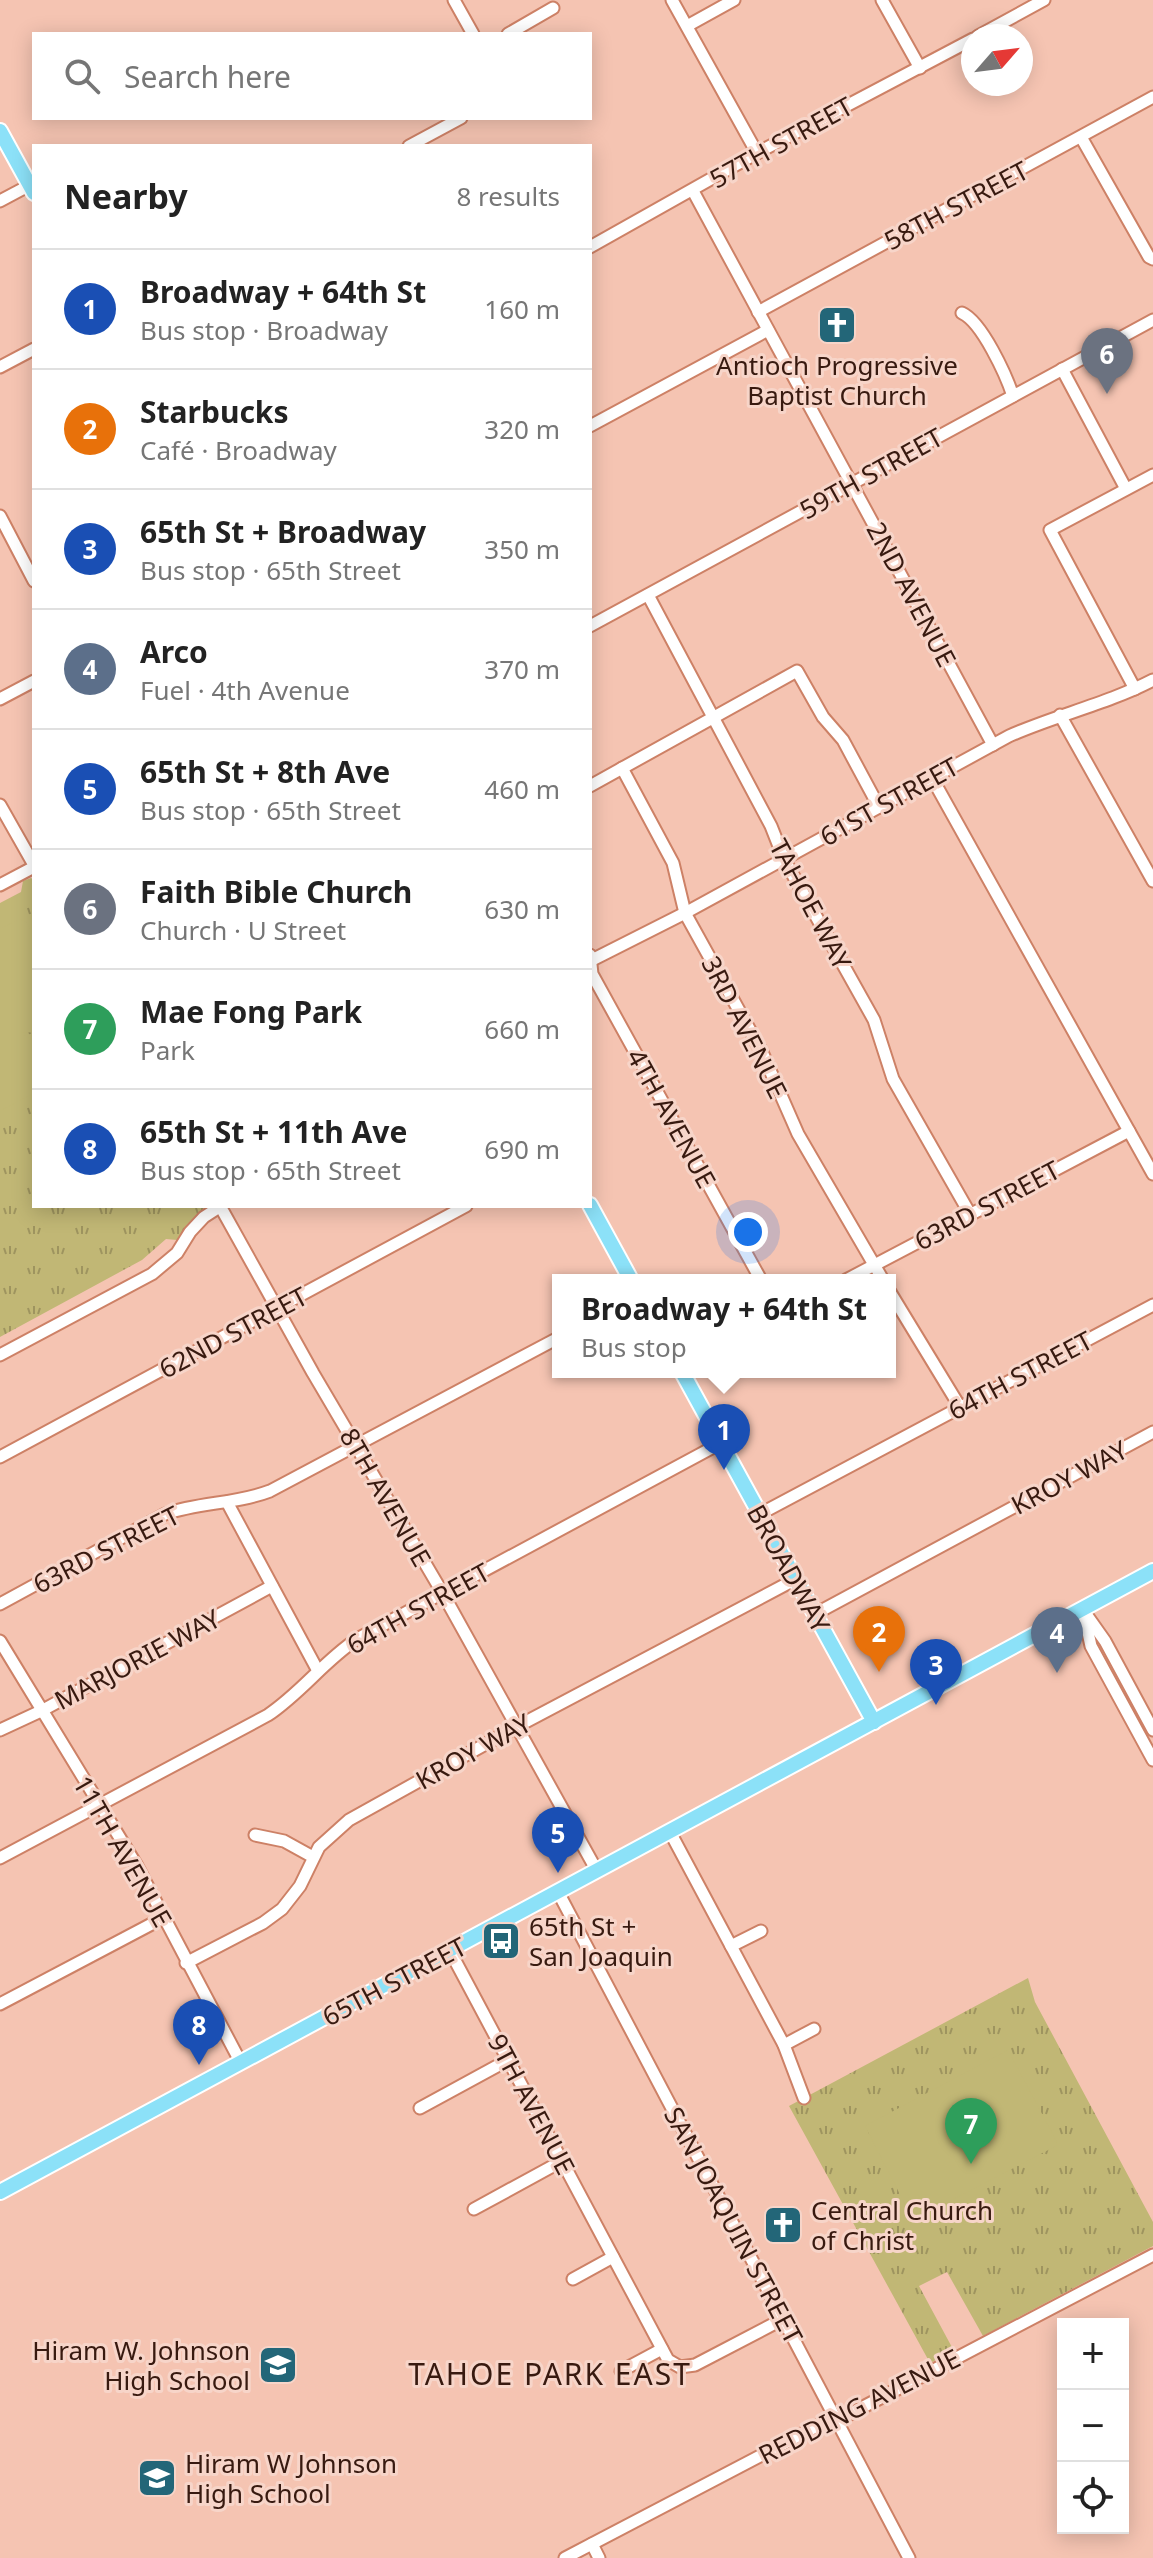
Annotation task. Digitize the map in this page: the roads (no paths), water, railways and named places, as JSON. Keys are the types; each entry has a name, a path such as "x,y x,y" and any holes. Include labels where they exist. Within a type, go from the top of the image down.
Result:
{"main road":[{"path":"0,131 32,189"},
{"path":"592,1208 628,1274"},
{"name":"BROADWAY","path":"685,1378 874,1722"},
{"name":"65TH STREET","path":"0,2192 1153,1571"},
{"name":"65TH STREET","path":"1083,1610 1153,1582"}],"street":[{"path":"454,0 472,32"},
{"path":"672,0 757,153"},
{"path":"687,26 734,0"},
{"path":"882,0 920,68"},
{"name":"57TH STREET","path":"1000,24 1044,0"},
{"path":"511,32 553,8"},
{"name":"57TH STREET","path":"592,246 757,153 961,45"},
{"name":"58TH STREET","path":"758,312 1153,97"},
{"path":"413,144 457,120"},
{"path":"1081,137 1149,257 1153,259"},
{"path":"0,201 32,189"},
{"name":"2ND AVENUE","path":"693,191 993,745"},
{"path":"962,313 976,324 1013,396"},
{"name":"59TH STREET","path":"592,625 1153,320"},
{"path":"592,425 768,330"},
{"path":"0,367 32,350"},
{"path":"1062,369 1126,489"},
{"path":"1135,689 1050,530 1153,475"},
{"path":"0,516 32,577"},
{"name":"TAHOE WAY","path":"648,595 771,826 784,859 874,1020 893,1079 970,1214"},
{"path":"592,785 797,671 823,717 843,740 879,807"},
{"name":"61ST STREET","path":"592,960 685,913 993,745 1060,715 1153,680"},
{"path":"0,699 32,682"},
{"path":"1060,715 1153,881"},
{"name":"3RD AVENUE","path":"622,768 673,863 685,913 762,1052 798,1134 879,1274"},
{"path":"932,778 1153,1174"},
{"path":"0,805 32,862"},
{"path":"0,885 32,867"},
{"name":"4TH AVENUE","path":"592,974 758,1274"},
{"name":"63RD STREET","path":"857,1274 1129,1131"},
{"path":"0,1355 152,1274 177,1253 204,1217 218,1208"},
{"name":"8TH AVENUE","path":"222,1208 277,1309 518,1726 597,1871"},
{"name":"62ND STREET","path":"0,1457 462,1208"},
{"path":"896,1302 960,1407"},
{"name":"64TH STREET","path":"760,1514 1153,1305"},
{"name":"63RD STREET","path":"0,1604 165,1514 186,1507 254,1497 270,1491 552,1341"},
{"name":"KROY WAY","path":"815,1614 1153,1432"},
{"name":"64TH STREET","path":"0,1858 268,1715 293,1697 318,1671 357,1639 721,1443"},
{"path":"227,1502 318,1671"},
{"name":"KROY WAY","path":"186,1963 263,1923 282,1909 300,1886 313,1857 340,1826 518,1726 796,1579"},
{"name":"MARJORIE WAY","path":"0,1730 272,1586"},
{"path":"1083,1610 1105,1641 1153,1730"},
{"path":"1083,1610 1091,1646 1153,1760"},
{"name":"11TH AVENUE","path":"0,1641 137,1866 241,2063"},
{"path":"670,1832 784,2045 804,2098"},
{"path":"255,1835 284,1841 313,1857"},
{"name":"SAN JOAQUIN STREET","path":"558,1892 909,2558"},
{"path":"0,2004 163,1918"},
{"path":"731,1946 761,1931"},
{"name":"9TH AVENUE","path":"450,1951 662,2349"},
{"path":"784,2045 814,2029"},
{"path":"420,2108 508,2060"},
{"path":"474,2209 562,2161"},
{"name":"REDDING AVENUE","path":"565,2558 1153,2255"},
{"path":"573,2279 613,2257"},
{"path":"621,2371 662,2349 673,2365 686,2368 783,2319"},
{"path":"592,2544 599,2558"}],"place":[{"name":"Antioch Progressive Baptist Church","path":"837,325"},
{"name":"Faith Bible Church","path":"1107,394"},
{"name":"Broadway + 64th St","path":"724,1470"},
{"name":"Starbucks","path":"879,1672"},
{"name":"Arco","path":"1057,1673"},
{"name":"65th St + Broadway","path":"936,1705"},
{"name":"65th St + 8th Ave","path":"558,1873"},
{"name":"65th St + San Joaquin","path":"501,1941"},
{"name":"65th St + 11th Ave","path":"199,2065"},
{"name":"Mae Fong Park","path":"971,2164"},
{"name":"Central Church of Christ","path":"783,2225"},
{"name":"Hiram W. Johnson High School","path":"278,2365"},
{"name":"Hiram W Johnson High School","path":"157,2478"}],"district":[{"name":"TAHOE PARK EAST","path":"550,2373"}]}
